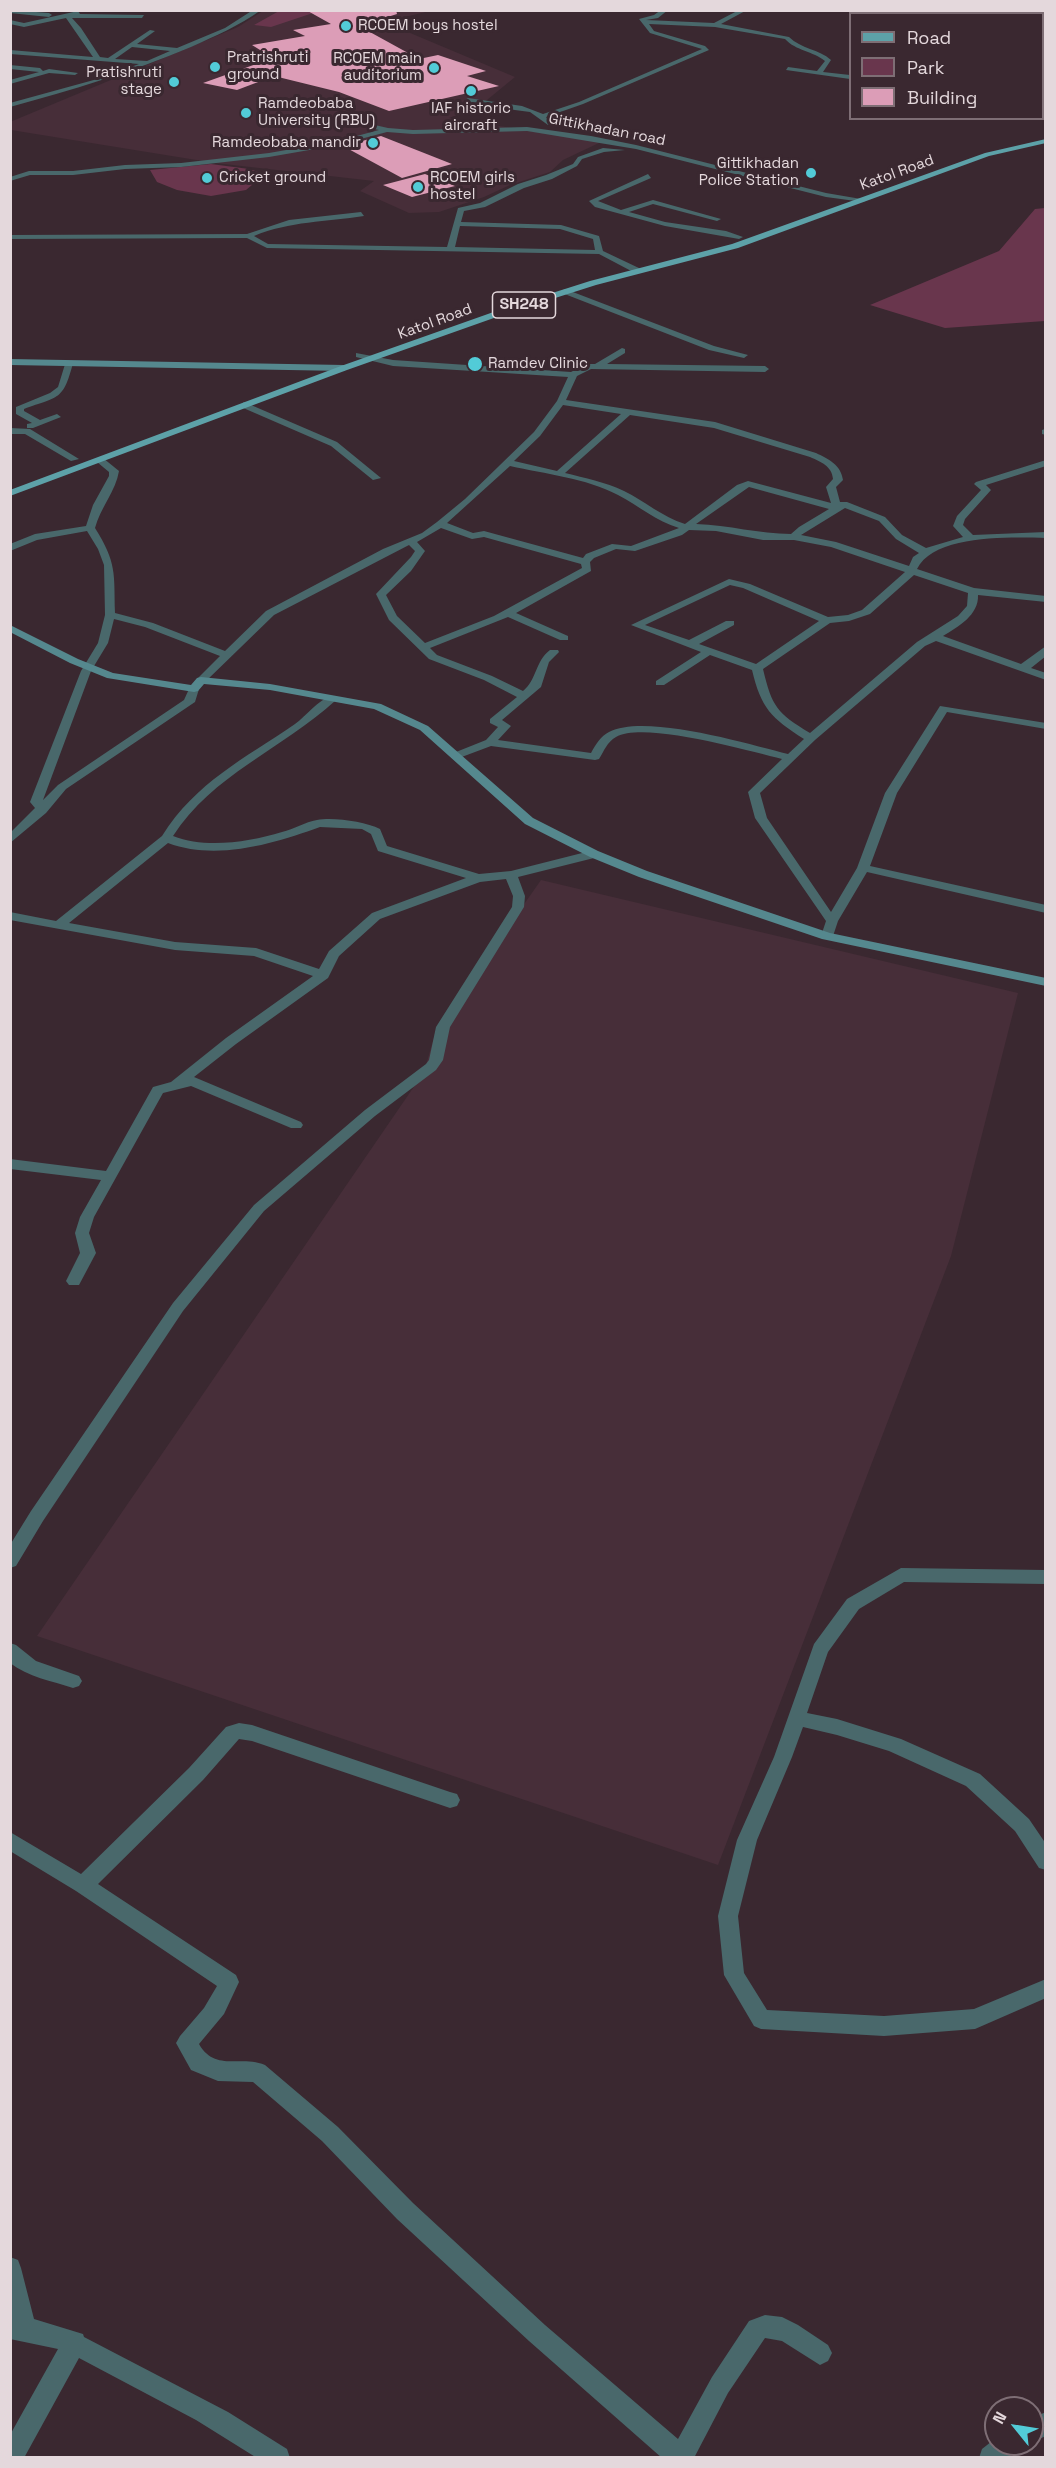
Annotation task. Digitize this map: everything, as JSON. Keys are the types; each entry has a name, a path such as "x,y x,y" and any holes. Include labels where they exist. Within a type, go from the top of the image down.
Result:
{"main road":[{"name":"Katol Road","path":"10,493 344,368 565,291 739,237 984,151 1046,135"},
{"name":"Katol Road","path":"10,484 323,367 552,289 735,246 987,154 1046,141"},
{"path":"87,454 100,460"}],"street":[{"path":"10,33 24,25 84,10"},
{"path":"163,10 171,10"},
{"path":"10,105 103,79 148,63 227,29 258,10"},
{"path":"544,116 581,103 706,50 652,32 642,19 656,17 665,10"},
{"path":"716,25 744,10"},
{"path":"10,11 66,16 142,16"},
{"path":"66,16 79,29 98,59"},
{"path":"10,22 24,25"},
{"path":"644,22 716,25 787,39 790,43 822,53 829,61 818,73"},
{"path":"109,60 152,31"},
{"path":"131,45 176,50"},
{"path":"10,52 148,63"},
{"path":"10,67 36,54"},
{"path":"10,67 75,73"},
{"path":"788,69 849,77"},
{"path":"10,82 49,71"},
{"path":"468,100 480,105 528,110 544,116 550,131"},
{"name":"Gittikhadan road","path":"346,113 348,118 355,123 388,130 423,132 527,129 550,131 636,147 826,195 863,200"},
{"path":"10,178 29,173 73,173 125,167 181,165 269,155 338,143 388,130"},
{"path":"450,250 461,210 482,205 521,186 549,177 575,165 580,158 603,150 636,147"},
{"path":"648,176 593,201 598,205 622,212 688,228 727,232 739,237"},
{"path":"622,212 653,202 717,219"},
{"path":"10,237 248,236 266,227 290,222 361,214"},
{"path":"457,224 561,227 596,238 600,252"},
{"path":"248,236 267,246 600,252 634,269"},
{"path":"565,291 712,348 744,355"},
{"path":"597,366 622,351"},
{"path":"359,355 442,368 573,375 589,366 765,369"},
{"path":"10,362 344,368"},
{"path":"39,423 20,412 20,407 62,388 69,363"},
{"path":"10,840 42,810 62,787 189,702 198,685 270,614 387,551 411,542 440,524 468,501 537,434 561,402 573,375"},
{"path":"561,402 734,429 813,455 828,462 837,472 838,480 831,487 837,508"},
{"path":"244,405 334,444 376,478"},
{"path":"560,474 627,413"},
{"path":"14,430 57,417"},
{"path":"14,430 27,431 74,459"},
{"path":"90,528 99,503 114,480 114,471 100,460"},
{"path":"506,462 560,474 610,489 665,520 685,527 716,528 763,537 794,537 833,544 911,572 974,591 1046,599"},
{"path":"970,538 958,526 960,518 986,490 979,484 1046,463"},
{"path":"585,562 600,551 615,546 632,549 679,533 740,487 748,484 837,508"},
{"path":"794,537 802,529 844,504 882,519 899,537 927,554"},
{"path":"440,524 472,536 484,534 585,562"},
{"path":"10,548 36,537 90,528"},
{"path":"42,810 36,802 89,668 103,644 110,615 109,566 103,549 90,528"},
{"path":"757,668 636,626 729,582 746,586 827,620 849,618 866,612 911,572 912,565 938,545 993,535 1046,536"},
{"path":"411,542 420,550 415,560 401,577 381,594 388,615 396,624 409,630 433,657 488,678 524,696"},
{"path":"423,647 508,613 572,580 587,569 585,562"},
{"path":"832,921 761,818 754,792 811,738 921,644 935,637 969,612 975,597 974,591"},
{"path":"508,613 564,638"},
{"path":"110,615 149,625 227,655"},
{"path":"757,668 827,620"},
{"path":"690,644 730,623"},
{"path":"10,628 89,668 111,676 198,685 270,687 377,706 424,728 468,769 530,821 594,854 643,874 827,936 1046,982"},
{"path":"935,637 1046,677"},
{"path":"1023,668 1035,661 1046,649"},
{"path":"660,683 709,651"},
{"path":"455,756 490,742 505,726 494,722 537,685 541,665 546,657 554,652"},
{"path":"757,668 770,710 811,738"},
{"path":"58,925 166,838 195,799 238,765 300,725 331,699"},
{"path":"827,936 832,921 863,868 891,793 944,708 1046,726"},
{"path":"490,742 595,757 598,750 614,734 636,729 719,742 790,758"},
{"path":"166,838 185,845 214,848 283,836 319,823 364,826 376,832 382,848 478,878"},
{"path":"177,1084 231,1041 323,975 334,954 376,916 478,878 510,875 594,854"},
{"path":"863,868 1046,909"},
{"path":"10,1561 37,1516 178,1307 259,1208 370,1113 431,1067 435,1060 443,1027 518,907 519,896 510,875"},
{"path":"10,916 175,946 256,952 323,975"},
{"path":"74,1281 88,1253 82,1233 84,1224 158,1090 192,1082 297,1125"},
{"path":"10,1164 109,1176"},
{"path":"1046,1577 901,1575 852,1604 820,1649 797,1718 747,1840 728,1916 734,1975 761,2019 884,2026 975,2019 1046,1988"},
{"path":"10,1650 14,1656 34,1668 73,1681"},
{"path":"797,1718 837,1726 894,1746 973,1780 1022,1825 1046,1862"},
{"path":"83,1885 196,1774 233,1733 239,1731 252,1733 450,1800"},
{"path":"10,1840 83,1885 229,1982 226,1993 214,2011 187,2043 198,2063 218,2071 257,2072 330,2134 405,2211 537,2333 681,2457 720,2385 757,2329 765,2325 776,2325 820,2353"},
{"path":"10,2268 18,2328 75,2343 248,2435 278,2457"},
{"path":"11,2457 75,2343"}],"shaded area":[{"name":"Ramdeobaba University (RBU)","path":"434,10 384,22 515,77 476,109 449,118 601,142 563,160 550,172 510,185 484,197 439,212 409,213 360,191 374,181 215,163 11,130 10,122 238,27 263,11"},
{"path":"541,880 1018,993 951,1256 718,1865 37,1636 424,1072 436,1030"}],"green space":[{"path":"279,11 319,11 271,27 254,25"},
{"name":"Cricket ground","path":"211,164 249,169 265,174 246,190 211,196 177,190 157,182 150,170"},
{"path":"1045,208 1045,321 945,328 870,305 999,251 1035,209"}],"building":[{"path":"306,10 396,10 397,14 359,26 419,59 438,55 486,71 467,76 499,86 389,111 339,92 274,76 237,90 203,83 273,58 252,45 305,36 293,30 331,24"},
{"path":"381,136 452,164 402,178 343,146"},
{"name":"RCOEM girls hostel","path":"425,174 455,186 412,197 383,185"}],"place":[{"name":"RCOEM boys hostel","path":"346,26"},
{"name":"Pratrishruti ground","path":"215,67"},
{"name":"RCOEM main auditorium","path":"434,68"},
{"name":"Pratishruti stage","path":"174,82"},
{"name":"IAF historic aircraft","path":"471,91"},
{"name":"Ramdeobaba University (RBU)","path":"246,113"},
{"name":"Ramdeobaba mandir","path":"373,143"},
{"name":"Gittikhadan Police Station","path":"811,173"},
{"name":"Cricket ground","path":"207,178"},
{"name":"RCOEM girls hostel","path":"418,187"},
{"name":"Ramdev Clinic","path":"475,364"}]}
